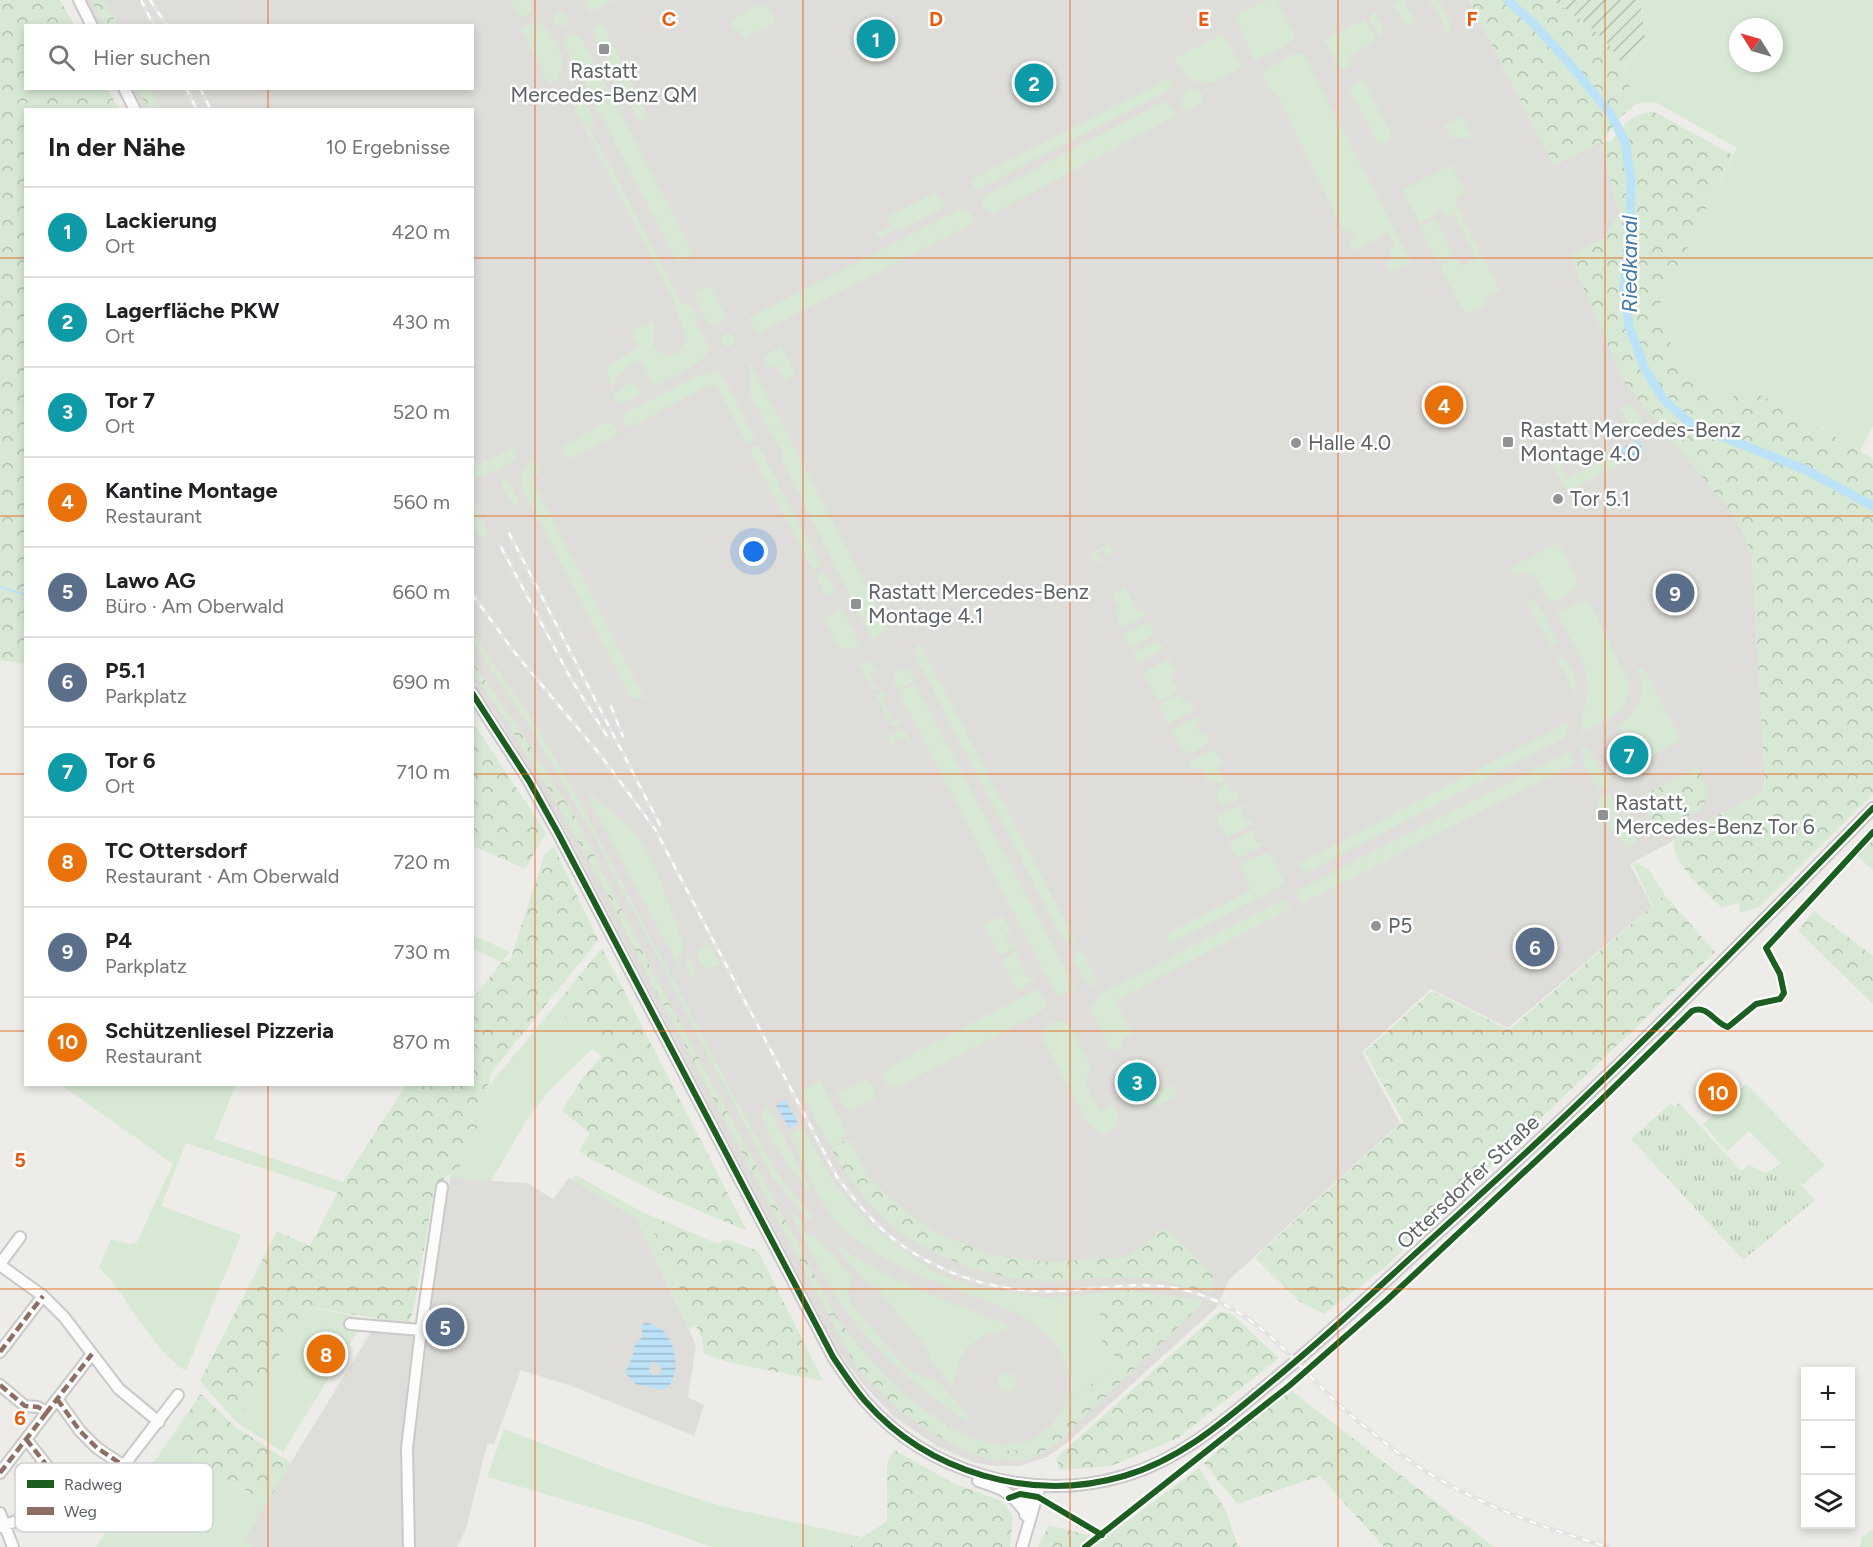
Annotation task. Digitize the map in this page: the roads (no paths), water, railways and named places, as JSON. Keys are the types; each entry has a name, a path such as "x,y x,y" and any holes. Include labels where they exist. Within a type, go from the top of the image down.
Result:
{"street":[{"path":"79,0 91,24"},
{"path":"125,90 134,108"},
{"path":"474,696 529,781 558,833 833,1357 866,1402 887,1423 908,1439 951,1464 966,1477 1008,1492 1025,1512"},
{"name":"Ottersdorfer Straße","path":"951,1464 1004,1481 1035,1485 1070,1485 1123,1476 1152,1466 1179,1453 1218,1426 1354,1310 1585,1097 1873,808"},
{"path":"408,1547 407,1448 421,1330 442,1187"},
{"path":"20,1237 0,1264 43,1296 64,1317 119,1389 159,1422"},
{"path":"0,1352 43,1296"},
{"path":"350,1324 421,1330"},
{"path":"0,1473 92,1354"},
{"path":"0,1385 25,1406 38,1407 47,1412"},
{"path":"126,1463 178,1395"},
{"path":"57,1399 80,1431 97,1448 120,1463"},
{"path":"26,1439 45,1463"},
{"path":"1026,1533 1025,1512 1035,1485"},
{"path":"1022,1547 1035,1485"},
{"path":"0,1513 2,1526 13,1547"}],"water":[{"path":"1638,440 1644,451 1625,461 1619,450"},
{"path":"785,1100 798,1123 789,1128 776,1105"},
{"path":"646,1322 660,1328 673,1347 675,1372 669,1386 663,1390 636,1384 626,1374 635,1345 643,1336 641,1326","holes":["654,1362 661,1367 659,1375 653,1375 649,1371 650,1363"]}],"waterway":[{"name":"Riedkanal","path":"1507,0 1534,24 1569,63 1610,113 1625,142 1631,182 1629,241 1624,290 1629,326 1644,367 1663,399 1691,424 1806,470 1873,506"},
{"path":"0,587 24,594"}],"railway":[{"path":"141,0 153,24"},
{"path":"150,0 166,24"},
{"path":"187,90 196,108"},
{"path":"201,90 210,108"},
{"path":"509,533 661,827"},
{"path":"501,547 571,679 607,736"},
{"path":"474,597 515,653 602,757 655,829 837,1177 866,1213 885,1232 923,1259 944,1269 966,1278 1011,1289 1057,1291 1136,1285 1155,1286 1194,1292 1214,1300 1250,1320 1346,1411 1399,1454 1427,1472 1455,1488 1515,1515 1608,1547"},
{"path":"611,706 623,737"}],"place":[{"name":"Lackierung","path":"876,39"},
{"name":"Rastatt Mercedes-Benz QM","path":"604,49"},
{"name":"Lagerfläche PKW","path":"1034,83"},
{"name":"Kantine Montage","path":"1444,405"},
{"name":"Rastatt Mercedes-Benz Montage 4.0","path":"1508,442"},
{"name":"Halle 4.0","path":"1296,443"},
{"name":"Tor 5.1","path":"1558,499"},
{"name":"P4","path":"1675,593"},
{"name":"Rastatt Mercedes-Benz Montage 4.1","path":"856,604"},
{"name":"Tor 6","path":"1629,755"},
{"name":"Rastatt, Mercedes-Benz Tor 6","path":"1603,815"},
{"name":"P5","path":"1376,926"},
{"name":"P5.1","path":"1535,947"},
{"name":"Tor 7","path":"1137,1082"},
{"name":"Schützenliesel Pizzeria","path":"1718,1092"},
{"name":"Lawo AG","path":"445,1327"},
{"name":"TC Ottersdorf","path":"326,1354"}]}
